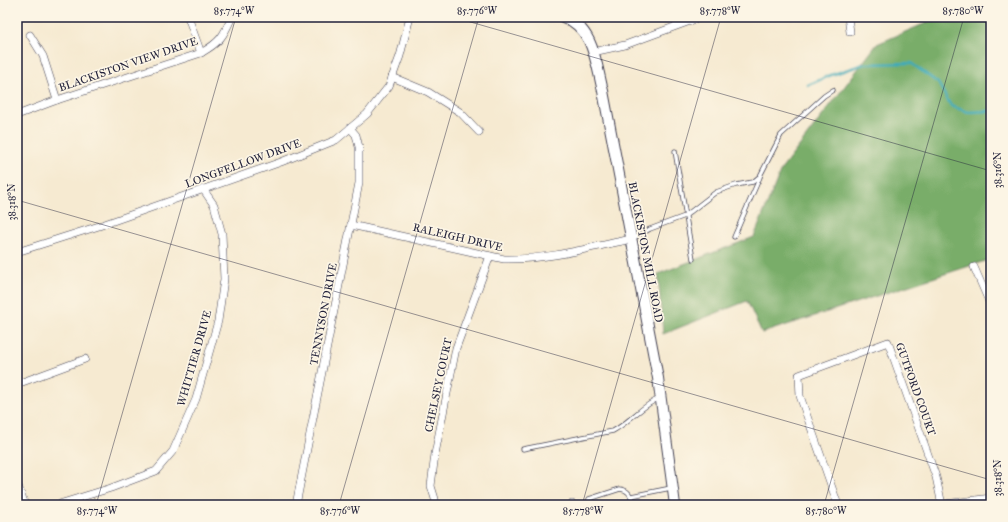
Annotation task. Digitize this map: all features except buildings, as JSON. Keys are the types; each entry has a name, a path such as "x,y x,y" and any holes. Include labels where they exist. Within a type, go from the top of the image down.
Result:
{"main road":[{"name":"BLACKISTON MILL ROAD","path":"563,17 569,19 588,35 603,91 658,378 675,505"}],"street":[{"path":"188,17 200,53"},
{"name":"BLACKISTON VIEW DRIVE","path":"17,115 57,100 200,53 215,44 225,33 232,17"},
{"name":"LONGFELLOW DRIVE","path":"17,252 99,226 336,140 367,114 389,86 400,56 410,17"},
{"path":"593,52 625,45 701,17"},
{"path":"848,17 850,32"},
{"path":"30,35 43,56 57,100"},
{"path":"392,77 428,92 460,112 479,132"},
{"name":"TENNYSON DRIVE","path":"296,505 360,183 359,147 356,135 350,128"},
{"name":"WHITTIER DRIVE","path":"56,505 111,488 156,471 173,452 196,399 218,321 224,279 222,234 214,205 203,189"},
{"name":"RALEIGH DRIVE","path":"351,225 504,259 522,260 555,255 631,239"},
{"name":"CHELSEY COURT","path":"435,499 430,486 456,348 490,256"},
{"path":"974,267 991,306"},
{"name":"GUTFORD COURT","path":"838,505 800,396 798,375 888,342 936,477 942,505"},
{"path":"17,384 85,359"},
{"path":"17,483 25,505"},
{"path":"945,505 991,499"}],"lane":[{"path":"734,237 760,176 781,135 824,96 833,90"},
{"path":"675,151 693,259"},
{"path":"631,239 650,229 685,216 716,192 736,185 753,182 760,176"},
{"path":"523,449 614,431 622,427 653,401 661,397"},
{"path":"631,496 673,487"},
{"path":"586,505 590,499 620,489 624,489 628,492 634,505"}],"green space":[{"path":"940,17 991,17 991,259 762,333 747,301 663,334 658,274 754,237 781,170 877,44"}],"waterway":[{"path":"808,85 831,75 864,64 911,63 938,83 951,106 968,112 991,111"}]}
